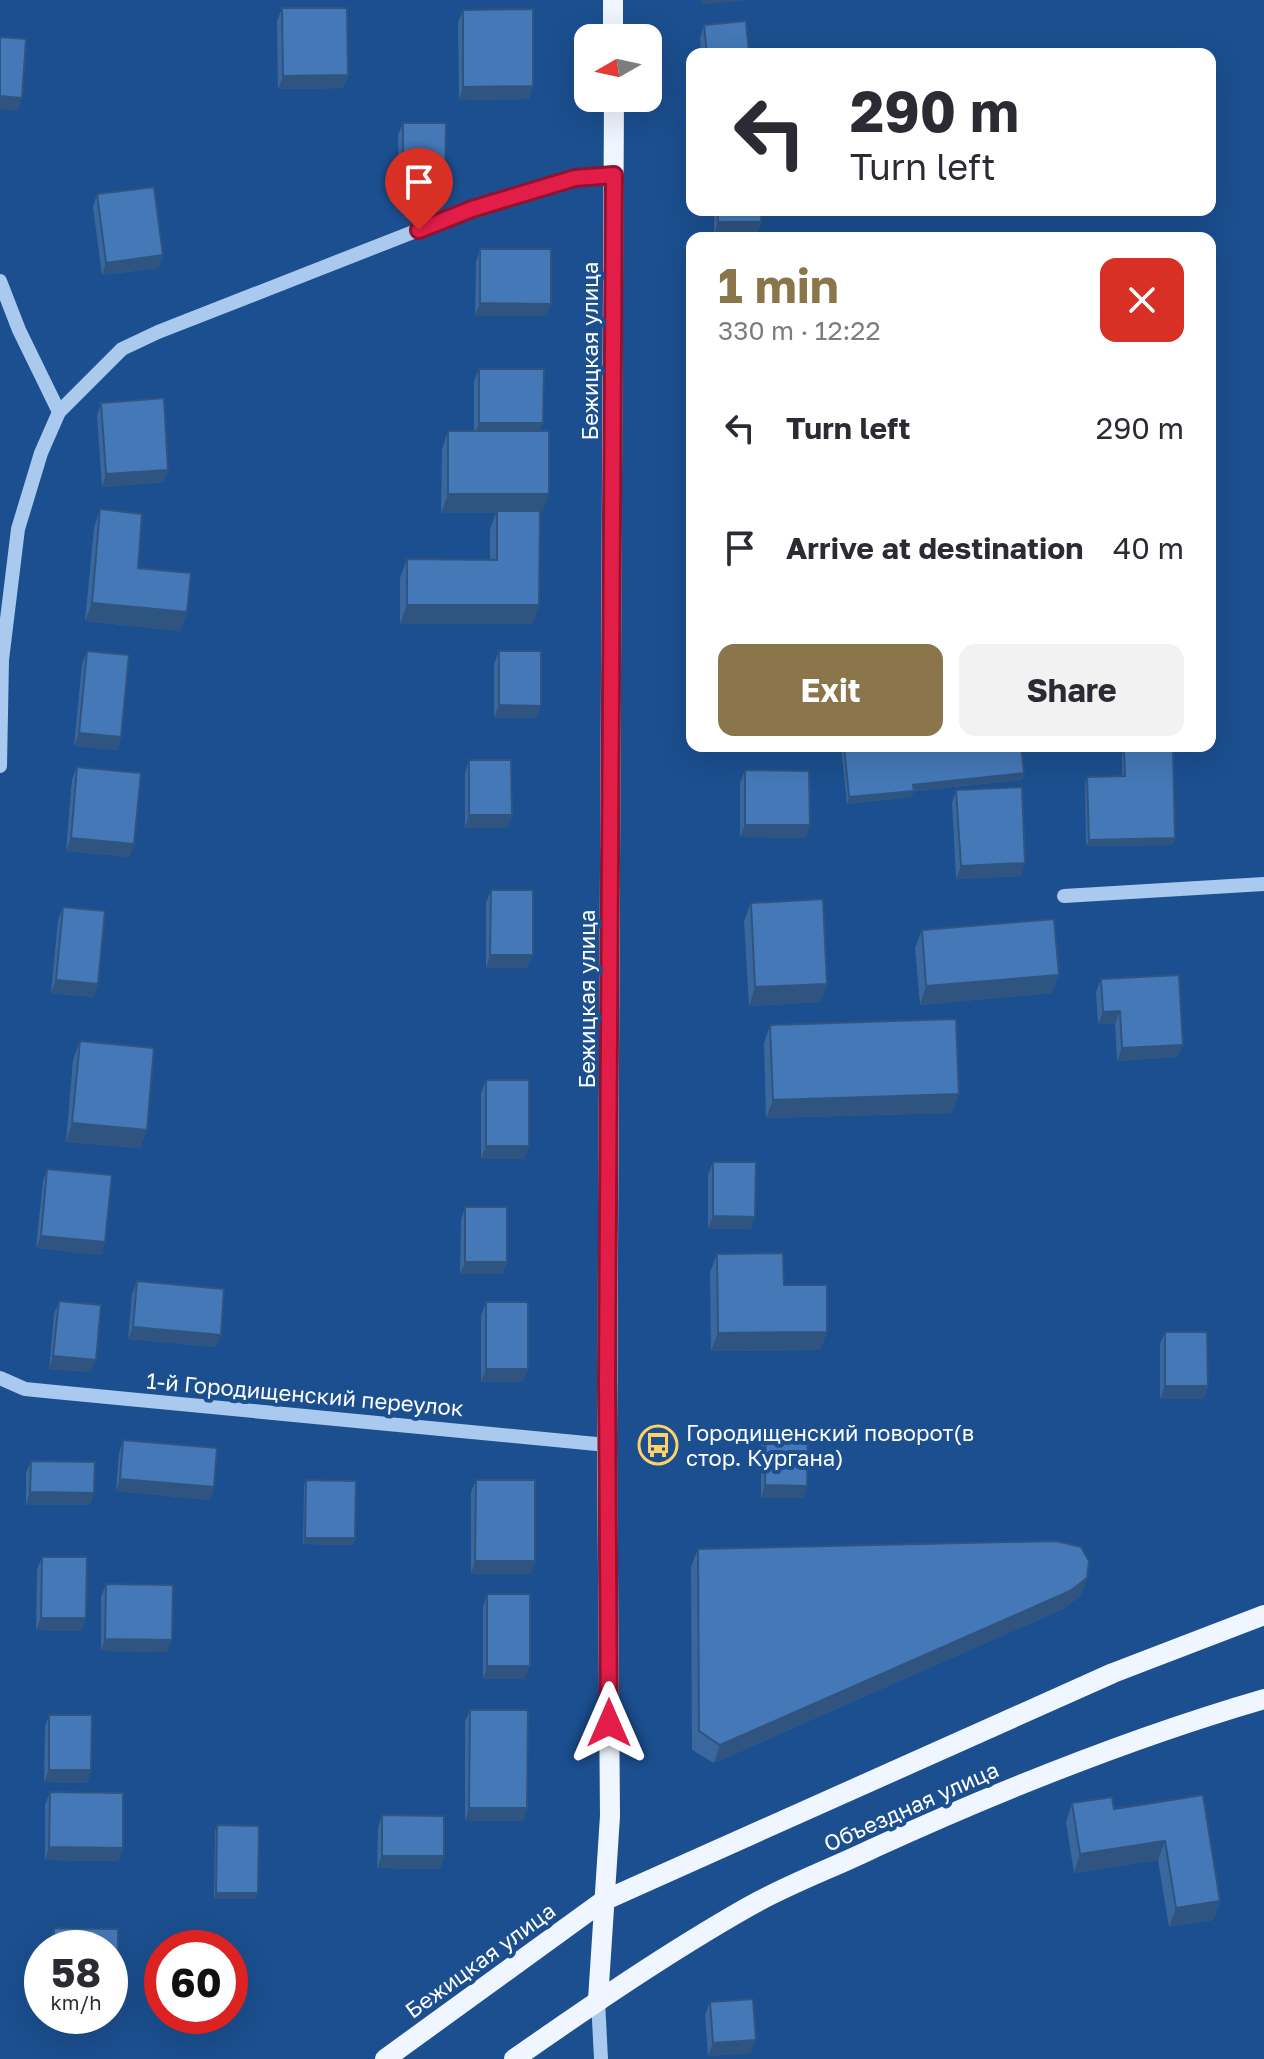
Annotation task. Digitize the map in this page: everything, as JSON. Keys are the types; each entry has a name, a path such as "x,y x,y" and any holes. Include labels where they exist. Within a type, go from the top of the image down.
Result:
{"main road":[{"path":"613,0 613,24"},
{"name":"Бежицкая улица","path":"598,2000 610,1816 607,1445 614,112"},
{"name":"Объездная улица","path":"603,1901 1113,1673 1264,1615"},
{"name":"Объездная улица","path":"598,2000 751,1905 963,1807 1081,1760 1193,1720 1264,1699"},
{"name":"Бежицкая улица","path":"385,2059 603,1901"},
{"path":"514,2059 598,2000"}],"street":[{"path":"0,766 2,660 18,529 41,453 59,412 122,349 158,332 472,209 575,178 614,175"},
{"path":"0,281 19,330 59,412"},
{"path":"1064,896 1264,884"},
{"name":"1-й Городищенский переулок","path":"0,1378 25,1389 607,1445"},
{"path":"598,2000 601,2059"}],"building":[{"path":"282,8 347,8 348,75 283,76"},
{"path":"533,9 533,86 463,87 463,10"},
{"path":"746,21 748,48 706,48 704,25"},
{"path":"0,37 26,39 22,98 0,96"},
{"path":"403,123 446,123 445,178 403,177"},
{"path":"154,187 163,255 106,263 97,194"},
{"path":"718,216 761,216 761,222 718,222"},
{"path":"480,249 551,249 551,304 480,303"},
{"path":"479,369 544,369 543,423 479,423"},
{"path":"164,398 168,470 106,474 101,403"},
{"path":"448,431 549,431 549,494 448,494"},
{"path":"100,509 142,514 138,568 191,573 187,612 92,603"},
{"path":"497,511 540,511 539,605 407,605 407,559 497,560"},
{"path":"87,651 129,655 121,737 79,733"},
{"path":"499,651 541,651 541,706 499,705"},
{"path":"845,752 1022,752 1024,773 913,785 914,791 849,797"},
{"path":"1124,752 1173,752 1175,838 1089,840 1087,777 1125,776"},
{"path":"469,760 511,760 512,815 469,815"},
{"path":"77,767 141,773 134,844 71,838"},
{"path":"745,770 809,771 810,825 745,825"},
{"path":"1022,787 1025,863 961,866 956,790"},
{"path":"491,890 533,890 533,955 490,955"},
{"path":"823,899 827,984 755,987 751,903"},
{"path":"63,907 105,911 98,984 56,980"},
{"path":"1054,919 1059,975 926,986 922,930"},
{"path":"1179,975 1183,1045 1122,1048 1120,1011 1103,1012 1101,979"},
{"path":"956,1019 959,1094 773,1100 770,1025"},
{"path":"80,1041 154,1048 147,1130 72,1123"},
{"path":"486,1080 529,1080 529,1146 486,1146"},
{"path":"713,1162 756,1162 755,1217 713,1216"},
{"path":"47,1169 112,1175 105,1242 41,1236"},
{"path":"465,1207 507,1207 507,1262 465,1262"},
{"path":"783,1253 784,1285 827,1285 827,1332 718,1333 717,1254"},
{"path":"137,1281 224,1289 221,1335 133,1327"},
{"path":"59,1301 101,1305 96,1360 53,1356"},
{"path":"486,1302 528,1302 528,1369 486,1369"},
{"path":"1165,1332 1207,1332 1208,1386 1165,1386"},
{"path":"766,1431 808,1431 807,1486 765,1485"},
{"path":"123,1440 217,1448 214,1487 120,1479"},
{"path":"31,1461 95,1462 94,1493 30,1492"},
{"path":"306,1480 356,1481 355,1538 305,1538"},
{"path":"476,1480 535,1480 535,1561 475,1561"},
{"path":"1056,1541 1081,1547 1089,1561 1087,1578 1070,1591 720,1745 699,1731 698,1549"},
{"path":"42,1557 87,1557 86,1618 41,1618"},
{"path":"106,1584 173,1585 172,1640 105,1639"},
{"path":"487,1594 530,1594 530,1666 487,1666"},
{"path":"470,1710 528,1710 527,1808 469,1808"},
{"path":"49,1715 92,1715 91,1770 49,1770"},
{"path":"50,1792 123,1793 123,1848 49,1847"},
{"path":"1203,1795 1220,1901 1176,1908 1165,1841 1080,1854 1072,1803 1112,1797 1114,1809"},
{"path":"382,1815 444,1816 444,1856 382,1856"},
{"path":"217,1825 259,1826 258,1893 216,1893"},
{"path":"54,1928 118,1929 118,1930"},
{"path":"753,1999 756,2040 713,2043 710,2002"}],"place":[{"name":"Городищенский поворот(в стор. Кургана)","path":"658,1445"}],"route":[{"path":"419,230 472,209 575,178 614,175 607,1382 609,1723"}]}
